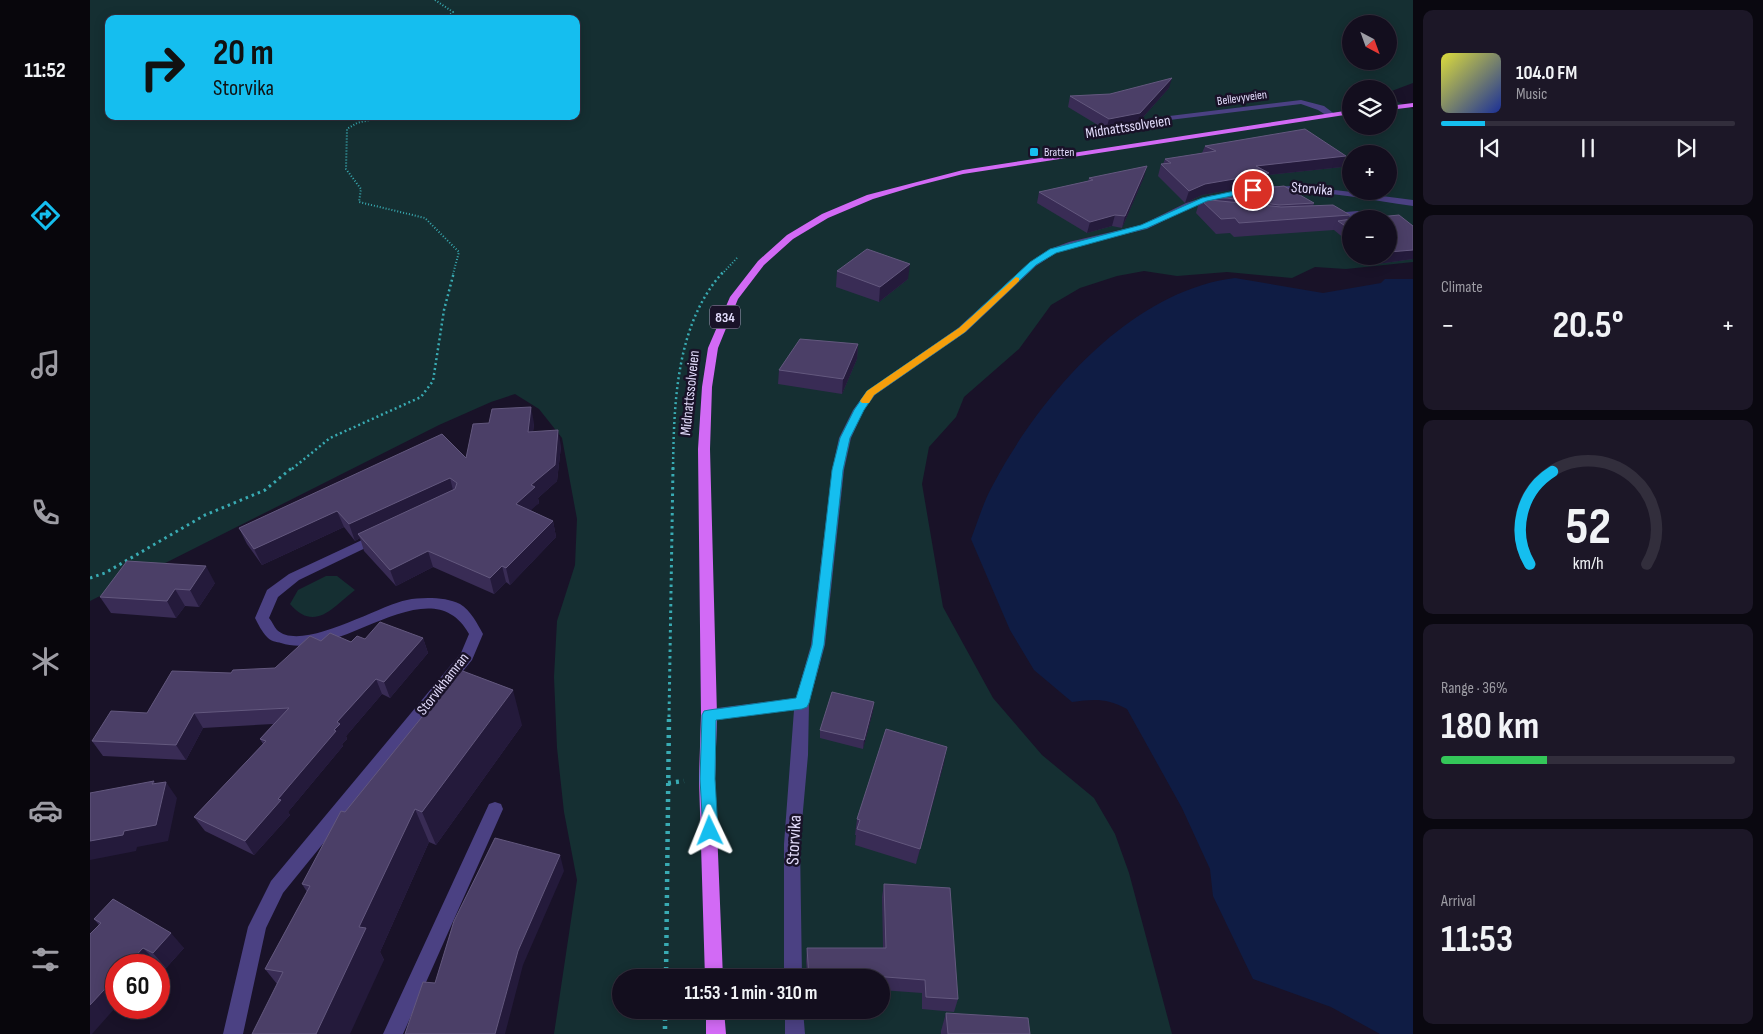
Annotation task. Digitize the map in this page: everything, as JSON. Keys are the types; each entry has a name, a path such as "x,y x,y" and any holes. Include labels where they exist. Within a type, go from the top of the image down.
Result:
{"main road":[{"path":"1397,107 1413,105"},
{"name":"Midnattssolveien","path":"714,969 707,779 709,715 704,449 707,387 713,348 732,299 761,264 790,237 825,216 870,197 963,172 1342,113"},
{"path":"715,1019 716,1034"}],"street":[{"name":"Bellevyveien","path":"1153,120 1301,102 1321,108 1332,115"},
{"name":"Storvika","path":"793,969 792,844 800,755 802,703 818,645 838,470 845,438 859,410 871,393 962,330 1033,264 1053,251 1144,227 1182,209 1228,194 1283,186 1413,202"},
{"path":"1182,209 1210,209"},
{"path":"1322,216 1342,215"},
{"name":"Storvikhamran","path":"233,1034 258,927 277,887 467,656 476,634 468,620 455,608 436,604 407,605 325,637 294,642 273,636 262,618 272,594 294,577 392,530"},
{"path":"709,715 802,703"},
{"path":"394,1034 495,809"},
{"path":"794,1019 795,1034"}],"path":[{"path":"435,0 453,12 449,15"},
{"path":"90,578 105,573 205,515 265,490 330,438 420,397 433,381 444,310 459,252 426,218 359,202 361,189 346,169 347,129 357,122 367,120"},
{"path":"666,969 673,450 680,369 686,336 707,292 743,251"},
{"path":"665,1019 665,1034"}],"green space":[{"path":"90,0 1413,0 1413,83 1397,89 1397,80 1342,80 1342,135 1397,135 1397,101 1413,109 1413,262 1397,264 1397,210 1342,210 1342,265 1384,265 1346,269 1315,267 1292,278 1227,272 1177,276 1144,271 1117,276 1080,288 1051,305 1019,349 964,397 956,417 929,447 922,484 943,607 993,698 1042,755 1094,798 1115,834 1129,873 1172,1034 554,1034 577,880 564,812 557,748 554,677 557,621 575,565 577,519 562,438 539,409 515,394 491,402 439,425 90,601"},
{"path":"326,576 337,576 355,590 331,610 316,617 299,612 290,604 298,590"}],"water":[{"path":"1235,278 1323,293 1381,283 1385,279 1413,279 1413,1034 1380,1034 1331,1007 1253,979 1213,896 1210,869 1182,808 1127,709 1100,700 1072,702 1034,670 1010,630 971,539 987,496 1014,449 1063,383 1093,352 1125,325 1160,303 1196,287"}],"building":[{"path":"1172,78 1140,113 1109,119 1070,96 1110,94"},
{"path":"1305,129 1342,153 1342,156 1256,166 1269,173 1205,184 1189,191 1161,164 1171,163 1165,159 1216,151 1205,146"},
{"path":"1147,166 1125,216 1115,215 1090,222 1039,192 1093,180 1089,178"},
{"path":"1284,186 1314,203 1279,205 1227,198 1207,198 1239,191"},
{"path":"1200,199 1281,207 1333,205 1342,210 1342,216 1239,223 1235,218 1221,219"},
{"path":"1397,215 1413,226 1413,250 1397,251"},
{"path":"867,249 910,264 880,287 837,271"},
{"path":"800,339 858,344 843,379 779,370"},
{"path":"531,407 528,432 558,430 555,465 531,485 535,487 516,504 553,521 506,568 502,566 490,578 428,551 390,570 358,534 455,489 457,483 450,478 349,524 337,511 254,549 239,528 442,434 466,458 473,424 489,423 492,409"},
{"path":"127,561 206,566 190,590 175,589 167,601 100,597"},
{"path":"380,622 423,638 384,682 376,679 337,722 340,724 334,730 336,731 278,799 281,800 245,841 194,817 266,741 260,739 289,708 194,713 176,745 92,741 111,711 147,713 172,671 231,673 233,670 275,668 310,636 321,641 330,633 351,642 357,636 365,639"},
{"path":"460,670 513,690 422,812 415,809 359,927 366,928 316,1034 252,1034 283,972 265,969 310,886 302,884 341,811 345,812"},
{"path":"832,692 874,702 864,740 820,730"},
{"path":"886,729 947,747 920,849 857,829 860,820 857,819"},
{"path":"154,781 152,784 166,782 156,825 124,831 123,835 90,841 90,793"},
{"path":"495,838 560,855 518,951 495,1034 405,1034 423,982 435,983 454,921"},
{"path":"884,884 950,888 958,999 926,997 925,980 890,977 890,969 808,969 807,948 886,948"},
{"path":"113,899 171,933 153,953 143,948 137,954 105,954 105,989 90,1005 90,934 101,923 94,919"},
{"path":"946,1013 1028,1018 1030,1034 948,1034"}],"slow traffic":[{"path":"865,401 871,393 962,330 1016,280"}],"place":[{"name":"Bratten","path":"1034,152"}],"route":[{"path":"710,831 707,779 709,715 802,703 818,645 829,564 838,470 845,438 859,410 871,393 962,330 1033,264 1053,251 1072,244 1144,227 1189,205 1205,200 1253,190"}]}
